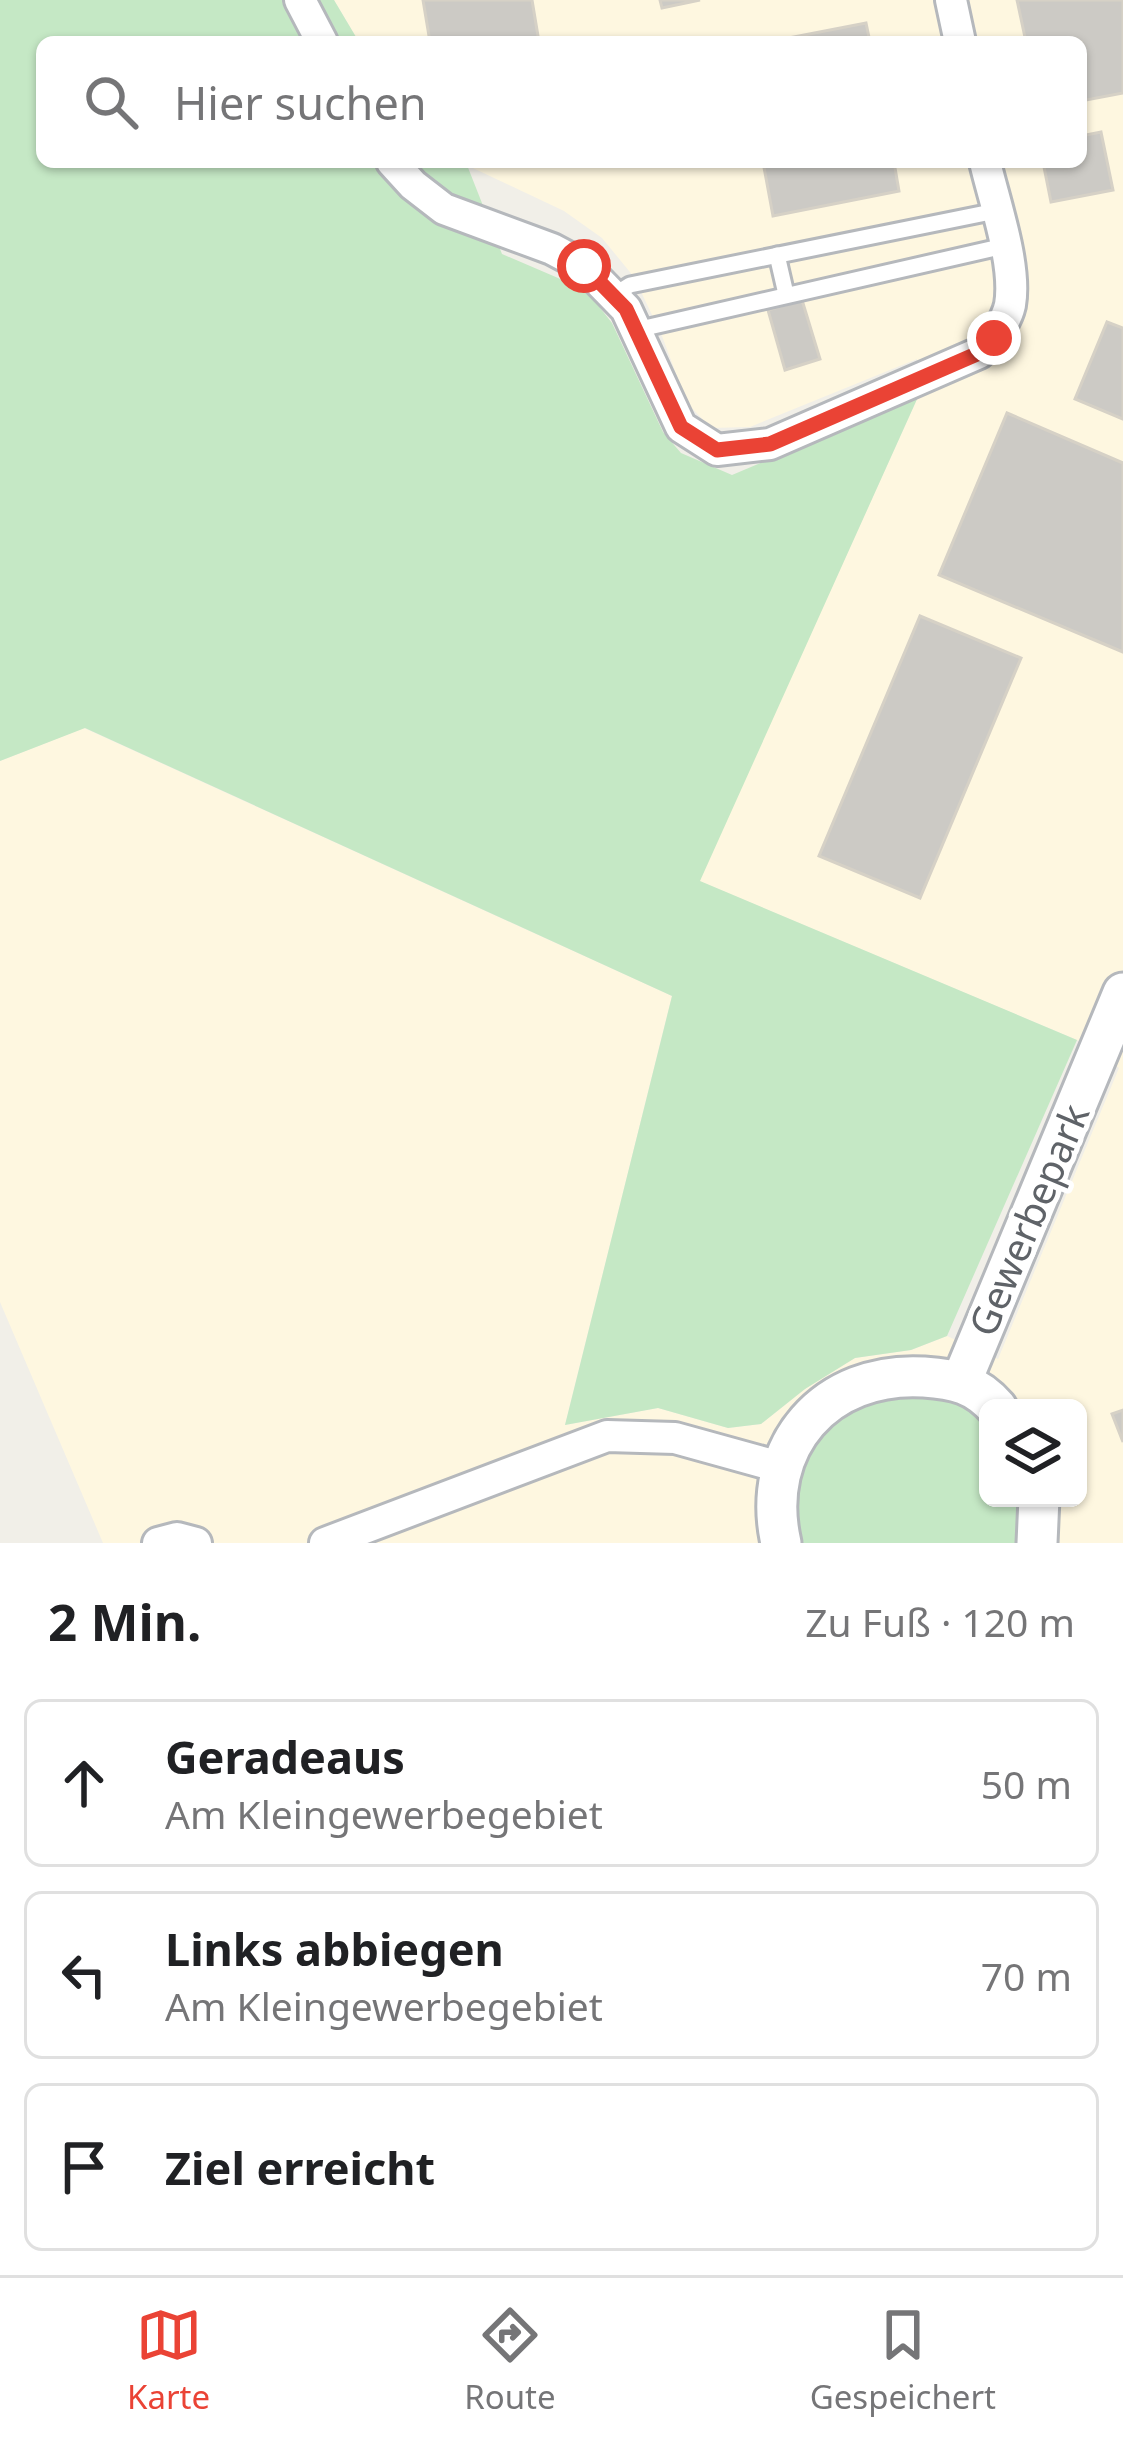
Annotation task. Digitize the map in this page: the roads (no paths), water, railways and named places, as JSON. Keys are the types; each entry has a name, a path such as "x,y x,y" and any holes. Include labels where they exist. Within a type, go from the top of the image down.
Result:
{"street":[{"path":"300,0 319,36"},
{"path":"951,0 959,36"},
{"path":"397,168 444,209 552,249 584,266 614,296 636,330 681,427 717,450 770,444 979,353 994,338 1010,305 1004,246 986,168"},
{"name":"Gewerbepark","path":"962,1380 1123,992"},
{"name":"Gewerbepark","path":"780,1467 818,1409 868,1381 896,1376 962,1380 986,1399"},
{"path":"325,1543 607,1436 676,1438 780,1467 776,1512 781,1543"},
{"path":"1037,1543 1039,1507"},
{"path":"158,1543 177,1538 196,1543"}],"lane":[{"path":"614,296 630,285 996,211"},
{"path":"636,330 1004,246"},
{"path":"777,255 786,294"}]}
